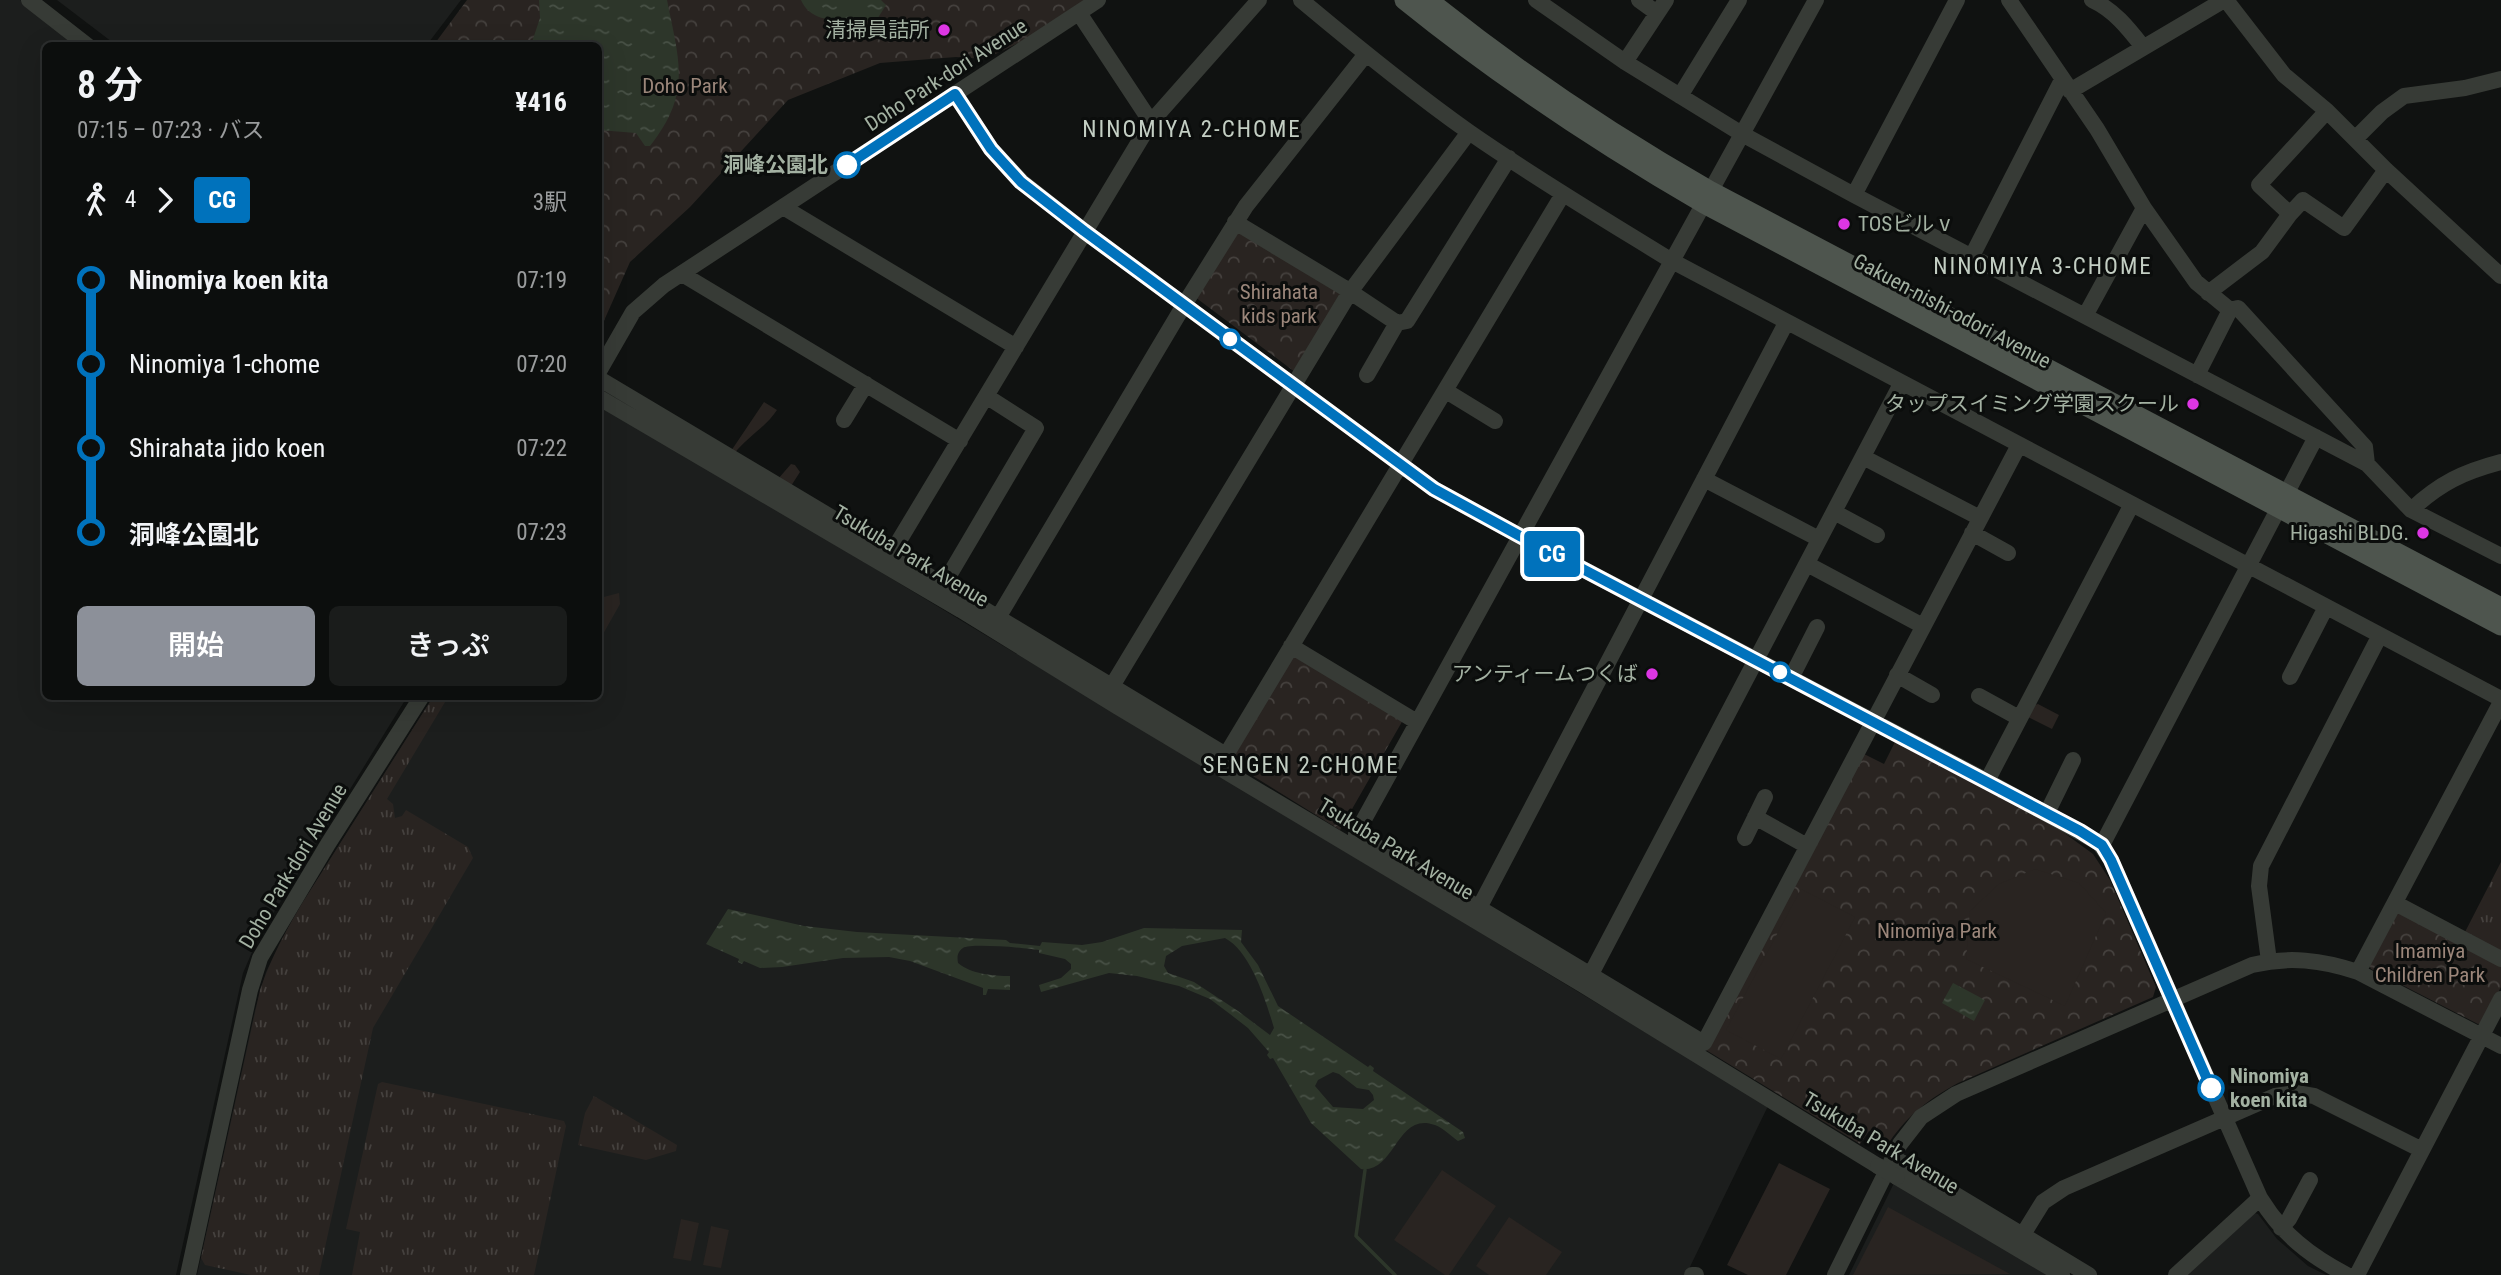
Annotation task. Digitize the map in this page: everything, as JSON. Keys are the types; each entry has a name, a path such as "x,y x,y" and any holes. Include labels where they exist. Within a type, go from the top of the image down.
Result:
{"main road":[{"name":"Gakuen-nishi-odori Avenue","path":"1404,0 1528,93 1618,153 1707,197 2282,501 2501,626"},
{"name":"Gakuen-nishi-odori Avenue","path":"1429,0 1548,87 1629,140 1707,197"},
{"name":"Gakuen-nishi-odori Avenue","path":"2282,501 2501,607"}],"street":[{"path":"29,0 83,42"},
{"name":"Doho Park-dori Avenue","path":"602,368 633,312 664,285 1098,0"},
{"path":"891,554 1151,122 1259,0"},
{"path":"1301,0 1366,54 1469,132 1672,261 2501,701 2358,972"},
{"path":"1536,0 1625,62 1742,134 2367,464 2411,510 2501,556"},
{"path":"1625,62 1661,7 1639,0"},
{"path":"1680,96 1739,0"},
{"path":"1816,0 1356,834 1704,1043 2019,445"},
{"path":"1854,195 1957,0"},
{"path":"2009,0 2097,129 2144,208 2196,282 2230,310"},
{"path":"2092,0 2114,13 2143,47"},
{"path":"1972,256 2066,86 2143,47 2225,0 2284,75 2327,111 2386,170 2501,275"},
{"path":"1079,13 1151,122"},
{"path":"999,616 1236,222 1366,54"},
{"path":"2355,139 2382,112 2404,96 2465,88 2501,79"},
{"path":"955,94 991,149 1021,182 1450,499 1987,780 2102,845 2260,1198 2281,1228 2311,1255 2347,1275"},
{"path":"2290,214 2259,185 2327,111"},
{"path":"1112,686 1350,292 1469,132"},
{"path":"1236,222 1396,323 1407,321 1509,158"},
{"path":"2208,293 2262,252 2303,200 2344,228 2386,170"},
{"path":"602,377 1226,755 1563,194"},
{"path":"783,207 1016,347"},
{"path":"2085,316 2144,208"},
{"path":"682,274 960,441"},
{"path":"2197,375 2230,310 2238,308 2365,447 2367,464"},
{"path":"1367,375 1396,323"},
{"path":"1479,908 1786,323"},
{"path":"844,420 866,384"},
{"path":"1591,974 1901,384"},
{"path":"1446,391 1495,421"},
{"path":"944,584 1035,428 986,396"},
{"name":"Tsukuba Park Avenue","path":"602,399 961,610 2062,1275"},
{"path":"2102,845 2316,437"},
{"path":"1863,457 1980,518"},
{"path":"2411,510 2423,498 2464,472 2501,462"},
{"path":"1704,479 1819,540"},
{"path":"1987,780 2132,503"},
{"path":"1834,512 1877,535"},
{"path":"1972,533 2008,553"},
{"path":"1807,564 1923,626"},
{"path":"2290,677 2326,607"},
{"path":"1791,678 1817,628"},
{"path":"2269,961 2259,886 2261,866 2380,635"},
{"path":"1291,646 1417,722"},
{"path":"1897,675 1932,695"},
{"path":"1979,696 2019,718"},
{"name":"Doho Park-dori Avenue","path":"188,1275 250,990 260,958 419,700"},
{"path":"2047,813 2073,760"},
{"path":"1745,838 1765,797"},
{"path":"1755,817 1807,846"},
{"path":"2395,903 2501,959"},
{"path":"1835,1275 1899,1144 1914,1125 1945,1100 2234,972 2269,961 2318,961 2358,972 2501,1046"},
{"path":"2357,1275 2501,999"},
{"path":"2022,1236 2043,1202 2064,1188 2275,1096 2305,1094 2330,1103 2422,1150"},
{"path":"1893,1157 2089,1275"},
{"path":"2281,1228 2289,1219 2310,1180"},
{"path":"2176,1275 2260,1198"}],"shaded area":[{"path":"0,0 20,0 54,22 70,42 42,42 42,700 405,700 258,938 243,973 176,1275 0,1275"},
{"path":"57,0 461,0 429,42 112,42"},
{"path":"602,402 1768,1106 1686,1275 197,1275 255,1010 266,972 303,902 431,700 602,700"},
{"path":"1894,1183 2051,1275 1849,1275"},
{"path":"2251,1212 2258,1214 2277,1239 2308,1266 2326,1275 2184,1275"}],"green space":[{"name":"Doho Park","path":"467,0 1087,0 1027,39 985,59 956,57 880,63 788,100 690,207 630,262 602,325 602,42 436,42"},
{"name":"Shirahata kids park","path":"1241,230 1339,289 1342,296 1295,372 1195,297 1235,232"},
{"path":"764,402 777,410 734,454 731,451"},
{"path":"791,464 800,472 791,486 778,479"},
{"path":"602,593 604,597 619,593 620,604 602,636"},
{"path":"1297,655 1403,720 1340,830 1229,761 1290,657"},
{"path":"431,700 446,700 387,799 393,804 395,818 402,816 406,810 468,847 473,858 373,1028 319,1275 251,1275 205,1265 201,1258 260,990 279,944"},
{"path":"2038,704 2059,715 2052,729 2026,716 2031,706"},
{"name":"Ninomiya Park","path":"1895,742 2056,827 2093,854 2110,880 2156,987 2153,997 1958,1083 1912,1115 1890,1141 1869,1131 1860,1144 1706,1050 1862,753 1884,764"},
{"path":"2501,862 2501,953 2464,934"},
{"path":"2035,869 2079,883 2106,913 2065,1006 1966,959 1970,911 1999,884"},
{"path":"1801,889 1855,917 1781,1059 1726,1030"},
{"name":"Imamiya Children Park","path":"2402,911 2501,963 2501,987 2482,1023 2478,1024 2371,969 2369,964 2395,913"},
{"path":"382,1082 564,1121 566,1126 534,1275 352,1275 360,1232 346,1229 378,1084"},
{"path":"594,1096 677,1145 676,1151 646,1160 578,1145 585,1113"},
{"path":"1779,1163 1830,1189 1786,1275 1748,1275 1727,1265"},
{"path":"1442,1170 1496,1206 1449,1275 1445,1275 1394,1240"},
{"path":"1888,1207 2010,1274 1853,1275"},
{"path":"1509,1217 1562,1252 1546,1275 1489,1275 1476,1266"},
{"path":"681,1219 699,1223 691,1261 673,1258"},
{"path":"711,1226 729,1230 721,1268 703,1265"}],"water":[{"path":"539,0 667,0 679,76 672,109 650,146 645,146 636,133 602,130 602,42 532,42 540,18"},
{"path":"801,0 881,0 886,5 876,21 845,21 814,15 806,9"},
{"path":"728,909 804,926 857,932 1006,940 1010,943 1040,946 1042,942 1082,945 1102,942 1144,928 1242,930 1241,942 1258,965 1278,1006 1368,1067 1370,1065 1374,1068 1373,1071 1463,1132 1465,1138 1458,1141 1438,1126 1422,1123 1404,1134 1382,1162 1373,1168 1361,1169 1311,1123 1273,1058 1270,1059 1267,1055 1269,1052 1248,1028 1210,999 1179,986 1137,976 1109,973 1041,992 1039,985 1061,978 1071,969 1071,964 1065,959 1039,953 1039,950 987,946 963,948 958,955 958,963 963,967 982,974 1010,976 1010,990 988,989 986,995 983,995 983,988 910,961 889,957 843,958 760,968 744,961 742,964 738,962 739,959 706,944","holes":["1225,938 1242,954 1256,978 1274,1028 1270,1035 1194,982 1168,973 1164,966 1166,956 1182,946","1333,1072 1357,1088 1369,1090 1374,1100 1363,1109 1333,1107 1315,1086 1318,1080"]},
{"path":"1953,983 1985,1000 1974,1021 1942,1003"}],"waterway":[{"path":"1365,1170 1356,1236 1395,1275"}],"bus line":[{"name":"CG","path":"847,165 955,94 991,149 1021,182 1434,489 1987,780 2102,845 2211,1088"}],"place":[{"name":"清掃員詰所","path":"944,30"},
{"name":"洞峰公園北","path":"847,165"},
{"name":"TOSビルⅴ","path":"1844,224"},
{"name":"タップスイミング学園スクール","path":"2193,404"},
{"name":"Higashi BLDG.","path":"2423,533"},
{"name":"アンティームつくば","path":"1652,674"},
{"name":"Ninomiya koen kita","path":"2211,1088"}],"district":[{"name":"NINOMIYA 2-CHOME","path":"1192,129"},
{"name":"NINOMIYA 3-CHOME","path":"2043,266"},
{"name":"SENGEN 2-CHOME","path":"1301,765"}]}
